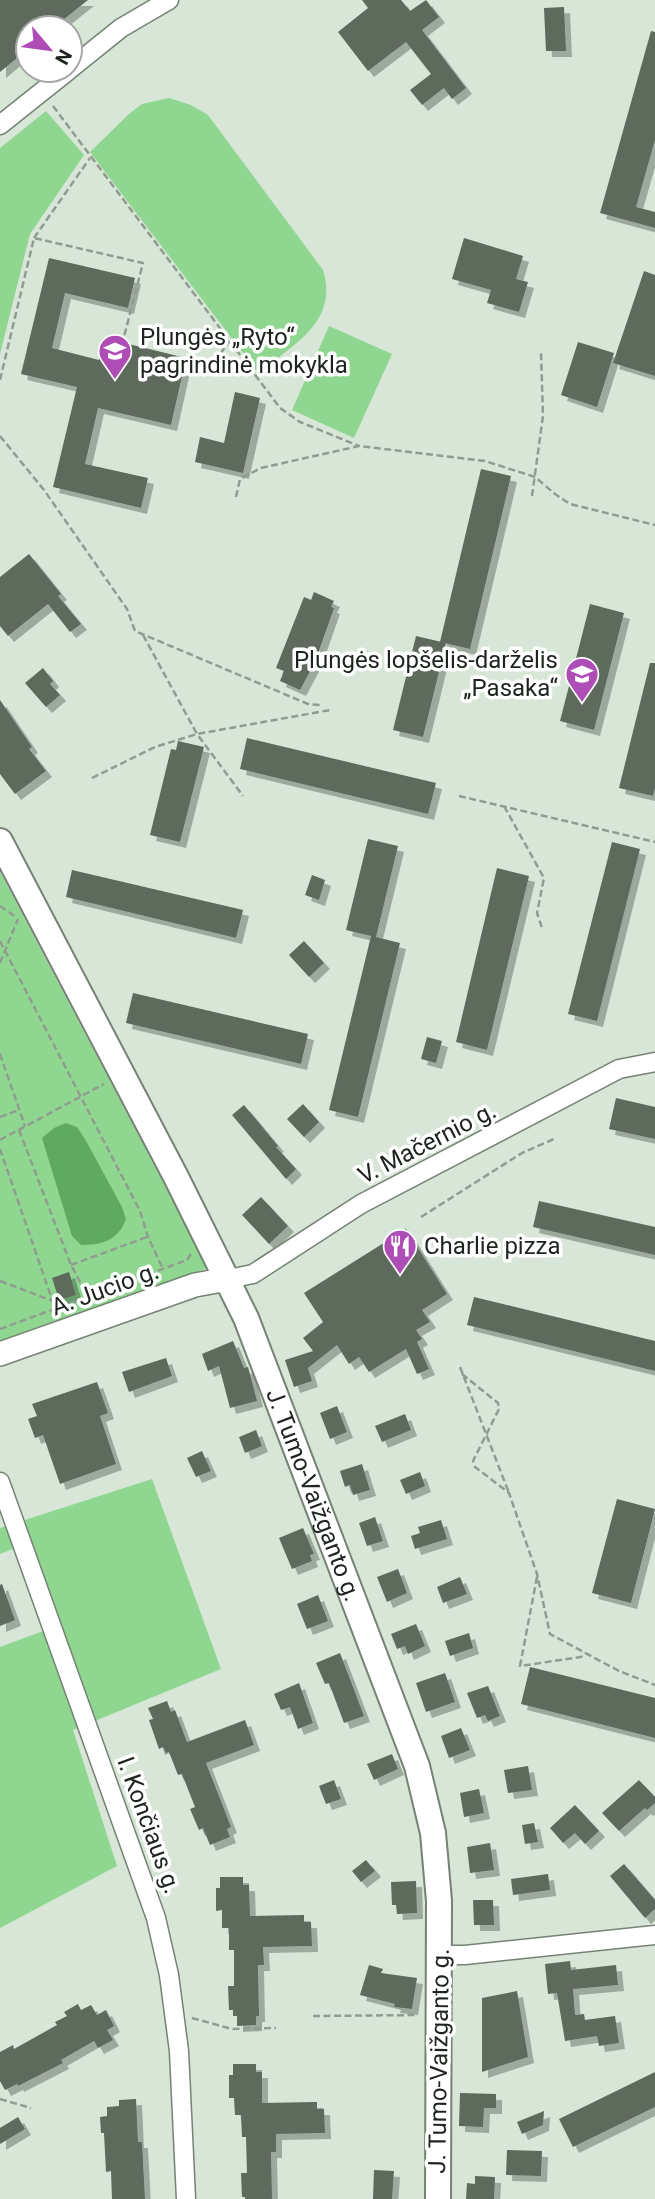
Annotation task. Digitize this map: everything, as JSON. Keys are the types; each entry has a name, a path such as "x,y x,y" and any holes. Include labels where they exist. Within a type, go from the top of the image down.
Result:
{"main road":[{"name":"J. Tumo-Vaižganto g.","path":"0,841 228,1279 256,1344 417,1766 438,1864 438,2199"}],"street":[{"path":"84,57 121,28 169,0"},
{"path":"0,125 51,84"},
{"name":"V. Mačernio g.","path":"228,1279 253,1275 361,1204 619,1069 655,1062"},
{"name":"A. Jucio g.","path":"0,1354 195,1285 228,1279"},
{"name":"I. Končiaus g.","path":"0,1482 156,1918 179,2052 186,2199"},
{"path":"440,1955 465,1955 655,1936"}],"path":[{"path":"42,92 281,408 300,422 359,446 485,461 535,477 570,503 655,525"},
{"path":"0,380 34,238 91,156"},
{"path":"34,238 143,263 124,337"},
{"path":"194,368 215,362 229,341"},
{"path":"532,496 543,416 541,351"},
{"path":"0,436 44,490 127,609 135,631 308,704 320,705"},
{"path":"236,498 240,479 261,468 359,446"},
{"path":"143,634 197,734 243,796"},
{"path":"92,778 155,747 197,734 330,710"},
{"path":"459,796 655,842"},
{"path":"503,806 544,878 537,913 542,928"},
{"path":"0,905 18,919 24,931"},
{"path":"0,963 18,919"},
{"path":"0,941 140,1212 163,1269"},
{"path":"0,1054 25,1126"},
{"path":"0,1140 104,1084"},
{"path":"0,1117 19,1110"},
{"path":"19,1130 71,1265 88,1296"},
{"path":"421,1217 522,1153 554,1139"},
{"path":"0,1149 55,1310"},
{"path":"71,1265 148,1237"},
{"path":"0,1329 187,1260 192,1251"},
{"path":"0,1281 52,1301"},
{"path":"460,1367 537,1574 550,1634 619,1671 655,1685"},
{"path":"462,1374 498,1403 499,1409 473,1461 475,1467 509,1493"},
{"path":"537,1574 520,1666 581,1657 585,1653"},
{"path":"313,2016 439,2015"},
{"path":"175,2018 188,2017 232,2029 276,2028"},
{"path":"0,2099 31,2108"}],"shaded area":[{"path":"169,98 191,105 208,115 323,270 325,304 319,318 298,342 258,373 90,152 142,104"},
{"path":"46,111 84,155 30,234 0,354 0,148"},
{"path":"329,326 392,354 354,438 292,410"},
{"path":"0,872 208,1268 0,1343"},
{"path":"66,1123 77,1127 85,1139 126,1219 119,1232 109,1240 96,1244 81,1245 72,1236 42,1138 54,1128"},
{"path":"152,1479 221,1669 73,1730 117,1866 0,1928 0,1647 46,1630 15,1548 0,1554 0,1528"}],"building":[{"path":"0,0 88,0 70,14 14,14 14,60 0,72"},
{"path":"362,0 401,0 410,11 426,0 439,17 422,30 466,88 452,99 444,88 422,105 410,90 431,74 406,42 368,71 338,32 368,8"},
{"path":"564,7 566,51 546,51 544,8"},
{"path":"651,31 655,32 655,140 636,207 655,212 655,228 600,213"},
{"path":"464,238 523,256 516,279 528,282 519,312 487,303 491,290 452,279"},
{"name":"Plungės „Ryto“ pagrindinė mokykla","path":"49,258 135,278 128,308 65,293 52,348 99,360 104,338 186,358 171,425 98,408 85,464 148,478 141,508 53,487 77,387 21,374"},
{"path":"644,271 655,275 655,376 613,363"},
{"path":"578,342 614,353 597,407 561,395"},
{"path":"235,392 260,398 243,473 195,462 200,437 224,443"},
{"path":"481,469 511,476 470,649 440,642"},
{"path":"29,554 81,624 70,632 48,604 8,636 0,626 0,577"},
{"path":"314,592 334,601 331,607 334,608 315,662 300,690 280,681 284,671 276,668 304,597 311,600"},
{"path":"590,604 624,613 594,730 560,721"},
{"path":"416,636 446,643 423,737 393,730"},
{"path":"650,663 655,663 653,796 619,788"},
{"path":"43,668 53,681 50,684 60,695 46,707 25,683"},
{"path":"0,700 32,747 29,749 46,771 15,794 0,774"},
{"path":"247,738 436,783 428,814 240,769"},
{"path":"178,741 204,747 180,842 150,835 171,749 176,750"},
{"path":"368,839 398,846 376,937 400,943 358,1117 329,1110 371,936 346,930"},
{"path":"612,842 640,849 597,1021 568,1014"},
{"path":"497,868 529,876 487,1050 456,1042"},
{"path":"72,870 243,910 236,938 66,897"},
{"path":"312,875 325,880 319,900 305,895"},
{"path":"304,941 324,963 309,977 289,955"},
{"path":"133,993 308,1034 301,1064 126,1023"},
{"path":"427,1037 442,1041 436,1063 421,1059"},
{"path":"616,1098 655,1107 655,1139 609,1129"},
{"path":"303,1104 319,1122 304,1137 287,1119"},
{"path":"244,1105 296,1169 286,1179 232,1115"},
{"path":"261,1197 288,1226 269,1244 242,1215"},
{"path":"539,1201 655,1227 655,1255 533,1227"},
{"path":"406,1229 447,1294 422,1310 430,1322 416,1330 422,1339 417,1342 429,1369 417,1374 406,1349 369,1372 359,1357 349,1364 337,1345 308,1368 312,1381 294,1387 285,1360 313,1351 303,1338 323,1322 304,1293"},
{"path":"69,1272 76,1295 59,1300 52,1278"},
{"path":"474,1297 655,1341 655,1371 467,1325"},
{"path":"233,1341 244,1368 248,1367 257,1401 230,1408 219,1366 208,1371 202,1354"},
{"path":"166,1358 172,1376 129,1392 122,1372"},
{"path":"97,1382 108,1413 100,1416 116,1464 60,1484 43,1435 35,1438 28,1419 37,1416 32,1404"},
{"path":"337,1406 347,1432 330,1439 320,1413"},
{"path":"405,1414 411,1430 382,1442 375,1426"},
{"path":"256,1430 262,1446 245,1453 239,1437"},
{"path":"202,1451 211,1471 196,1477 187,1458"},
{"path":"362,1464 370,1490 353,1495 350,1485 345,1487 340,1471"},
{"path":"420,1472 425,1486 406,1494 400,1480"},
{"path":"617,1499 655,1509 631,1603 592,1593"},
{"path":"375,1517 383,1541 367,1546 359,1523"},
{"path":"441,1520 447,1539 415,1549 411,1536 420,1533 418,1527"},
{"path":"303,1528 314,1554 310,1555 312,1561 292,1569 279,1538"},
{"path":"398,1569 407,1593 387,1602 377,1577"},
{"path":"460,1577 467,1594 443,1603 437,1587"},
{"path":"2,1584 15,1620 0,1626 0,1585"},
{"path":"318,1595 328,1621 307,1629 297,1604"},
{"path":"416,1624 425,1646 408,1654 405,1646 397,1649 391,1634"},
{"path":"469,1633 473,1648 450,1656 445,1641"},
{"path":"340,1653 364,1716 344,1723 329,1683 325,1684 316,1663"},
{"path":"530,1667 655,1698 655,1738 521,1704"},
{"path":"445,1673 455,1702 426,1712 416,1683"},
{"path":"299,1683 313,1723 298,1729 290,1707 281,1710 274,1694"},
{"path":"488,1686 500,1716 488,1721 485,1715 477,1718 467,1693"},
{"path":"167,1701 171,1712 175,1710 187,1742 245,1720 254,1745 206,1763 231,1827 227,1829 230,1837 210,1845 203,1828 199,1830 190,1809 195,1807 182,1774 178,1775 169,1752 166,1753 163,1747 159,1749 149,1720 153,1719 148,1708"},
{"path":"461,1728 470,1750 449,1758 441,1736"},
{"path":"392,1754 398,1769 374,1780 367,1764"},
{"path":"528,1766 532,1790 508,1793 504,1770"},
{"path":"334,1780 341,1799 326,1804 319,1786"},
{"path":"639,1780 655,1797 655,1803 647,1810 645,1808 619,1831 602,1813"},
{"path":"479,1789 484,1813 464,1817 460,1793"},
{"path":"575,1805 599,1831 585,1844 575,1833 563,1843 550,1828"},
{"path":"534,1823 538,1842 525,1844 522,1825"},
{"path":"490,1843 494,1870 470,1873 467,1847"},
{"path":"366,1860 375,1871 361,1882 352,1871"},
{"path":"624,1864 655,1900 655,1909 645,1918 610,1876"},
{"path":"548,1874 550,1890 513,1895 511,1879"},
{"path":"220,1877 243,1877 243,1885 249,1885 250,1916 304,1915 304,1922 311,1922 312,1946 263,1947 264,1965 258,1965 259,2016 256,2016 256,2025 237,2026 237,2016 233,2016 233,2010 229,2010 228,1986 234,1986 234,1950 229,1950 229,1928 222,1928 222,1910 216,1911 216,1888 220,1888"},
{"path":"416,1881 417,1913 397,1914 396,1905 392,1905 391,1882"},
{"path":"473,1900 493,1900 494,1925 474,1925"},
{"path":"570,1961 571,1970 616,1965 618,1985 573,1989 575,2015 584,2014 585,2020 615,2016 619,2043 599,2046 597,2036 565,2041 557,1993 548,1994 545,1964"},
{"path":"369,1965 383,1969 381,1973 417,1978 412,2009 394,2007 395,2004 360,1995"},
{"path":"517,1991 528,2057 482,2072 482,1998"},
{"path":"78,2004 81,2010 91,2005 97,2015 106,2010 114,2026 107,2030 113,2040 98,2048 94,2041 61,2060 63,2063 5,2090 0,2081 0,2052 13,2045 14,2049 57,2025 55,2022 67,2016 64,2012"},
{"path":"233,2064 256,2064 256,2072 262,2072 262,2103 317,2102 317,2109 324,2109 325,2133 276,2134 276,2152 271,2152 272,2199 242,2197 241,2173 247,2173 246,2137 242,2137 241,2115 235,2115 234,2098 229,2098 229,2075 233,2075"},
{"path":"655,2072 655,2107 573,2147 559,2119"},
{"path":"460,2093 496,2094 496,2108 484,2108 483,2127 459,2126"},
{"path":"136,2099 138,2142 142,2142 145,2199 112,2199 111,2171 106,2172 104,2133 101,2133 100,2117 107,2116 107,2107 119,2106 119,2100"},
{"path":"544,2111 543,2125 522,2134 517,2122"},
{"path":"18,2117 25,2129 0,2144 0,2128"},
{"path":"507,2150 542,2151 541,2176 506,2175"},
{"path":"374,2170 394,2171 392,2199 373,2199"},
{"path":"475,2176 495,2177 494,2199 466,2199 467,2183 475,2184"}],"place":[{"name":"Plungės „Ryto“ pagrindinė mokykla","path":"115,381"},
{"name":"Plungės lopšelis-darželis „Pasaka“","path":"582,704"},
{"name":"Charlie pizza","path":"400,1276"}]}
